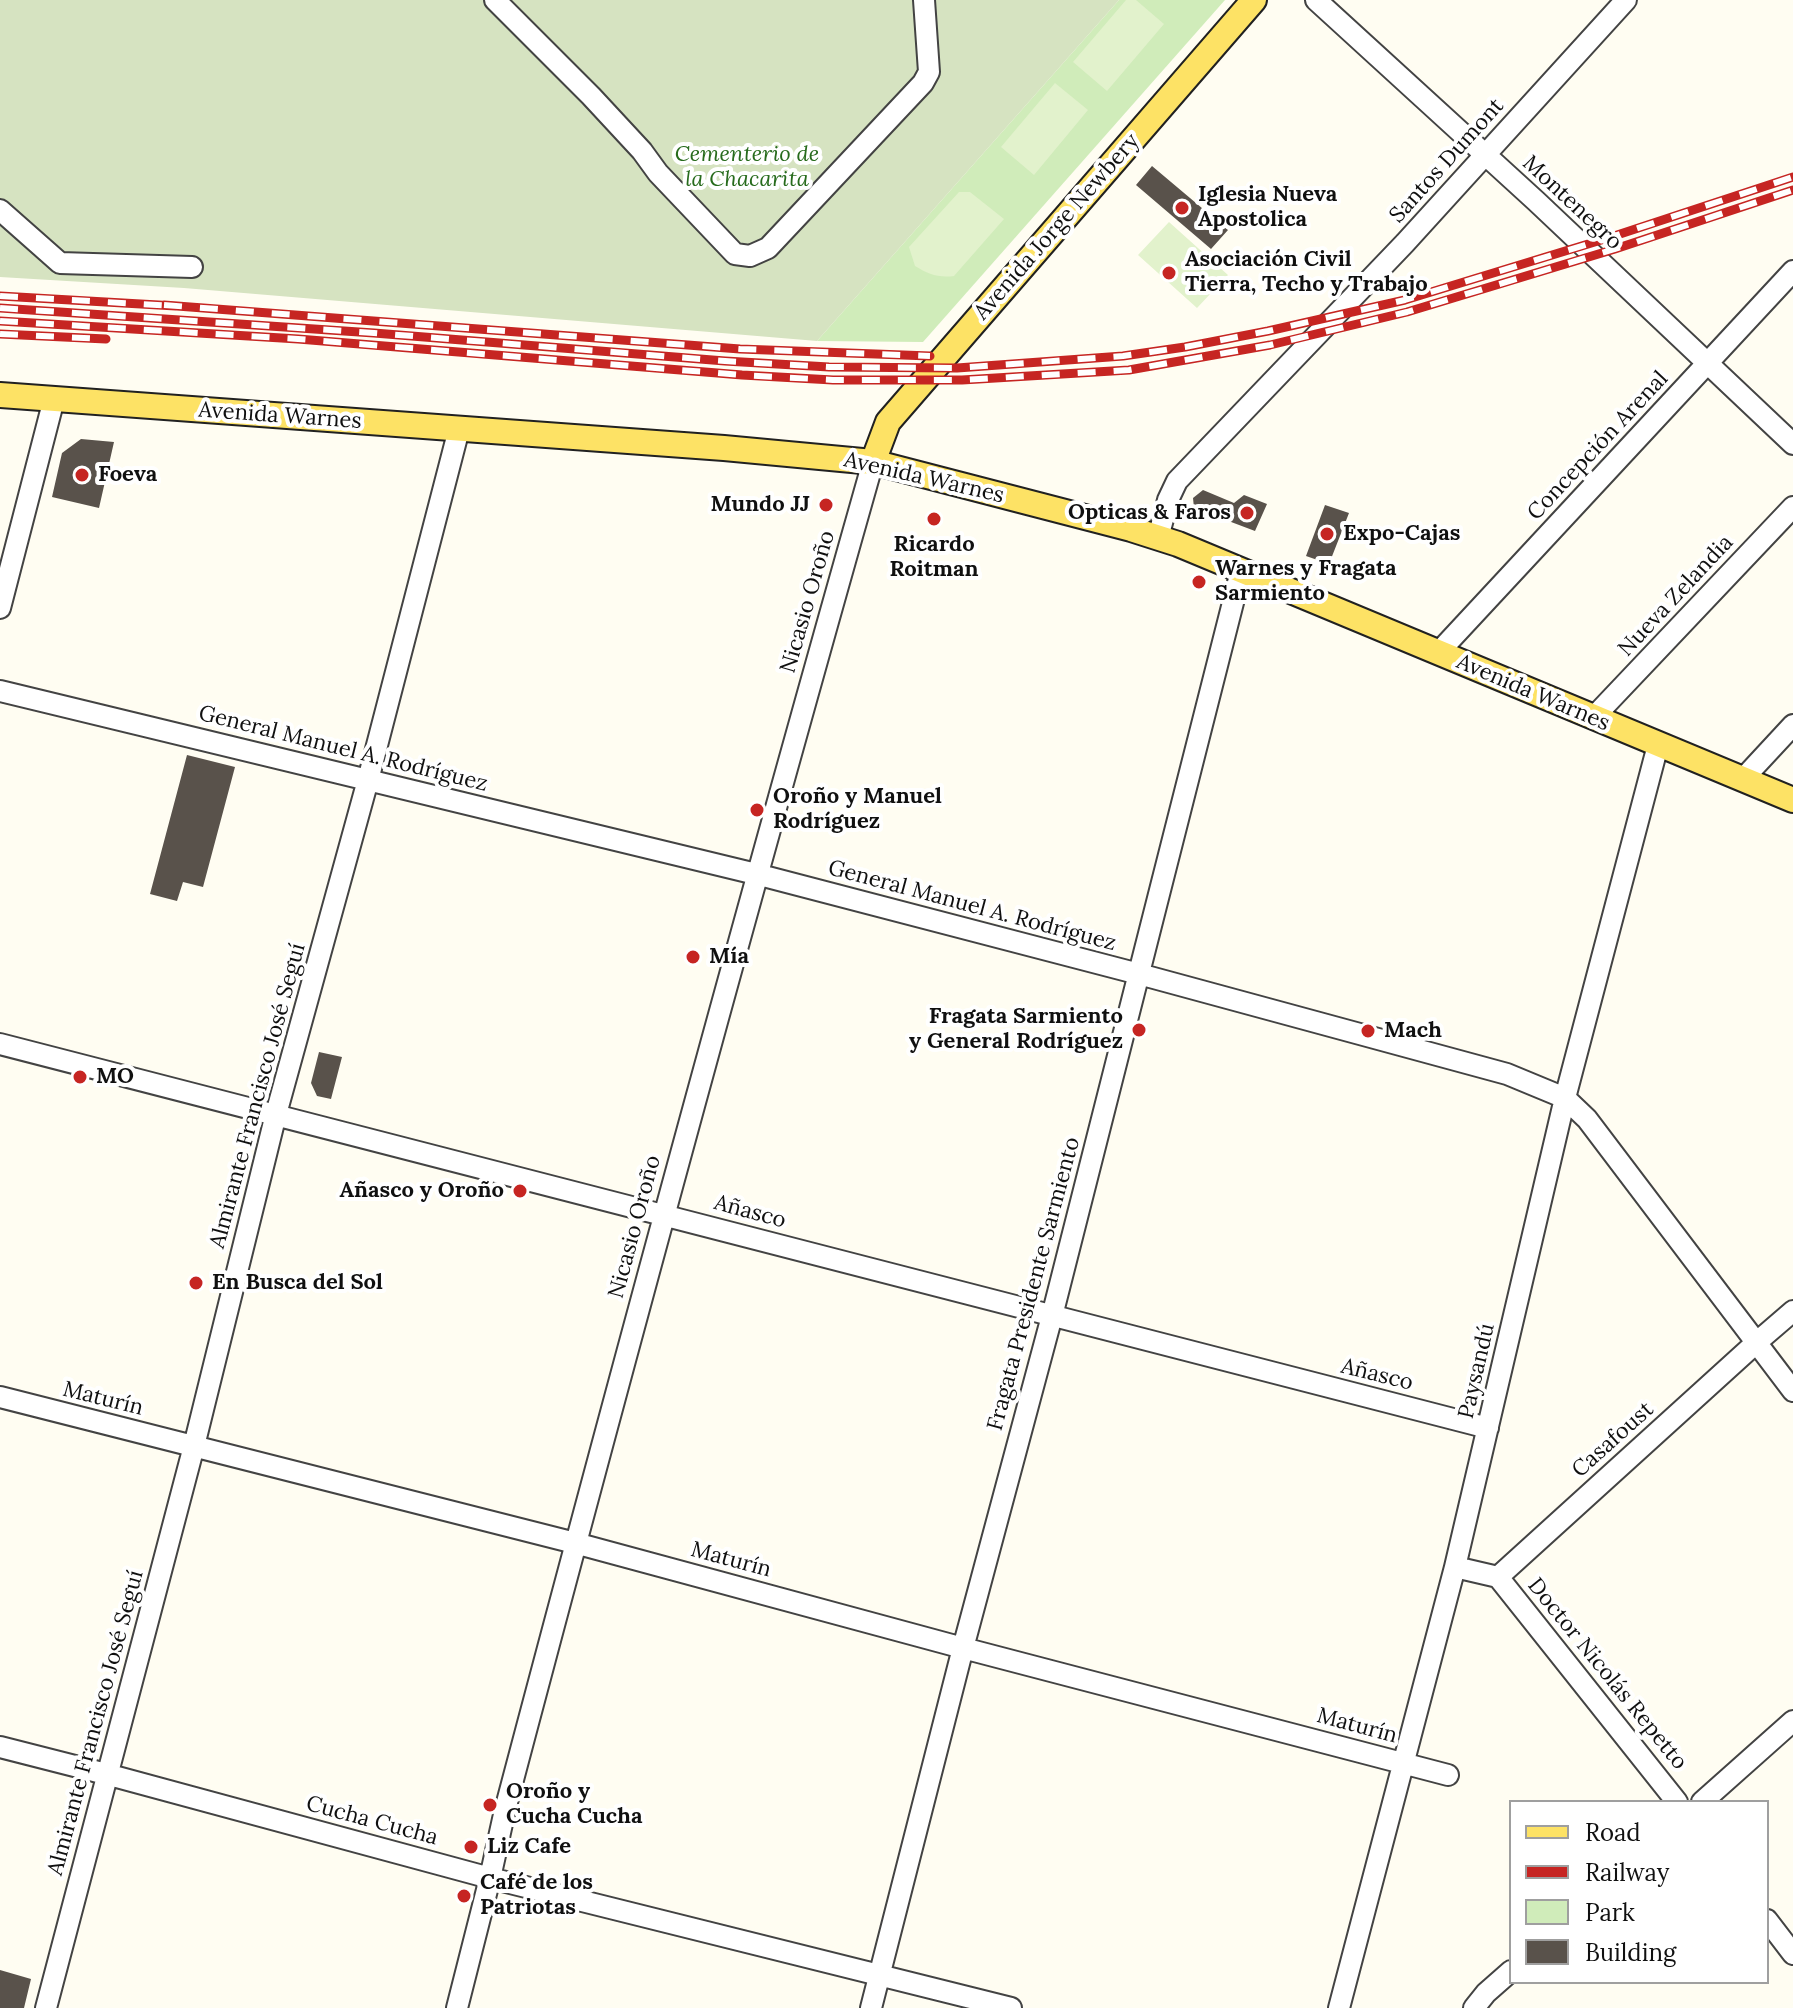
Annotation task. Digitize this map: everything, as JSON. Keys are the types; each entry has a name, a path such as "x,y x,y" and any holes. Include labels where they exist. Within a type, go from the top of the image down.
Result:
{"main road":[{"name":"Avenida Jorge Newbery","path":"873,462 888,422 1254,0"},
{"name":"Avenida Warnes","path":"0,395 724,448 873,462 1158,538 1793,800"}],"street":[{"path":"495,0 591,96 735,254 750,256 768,248 923,83 929,72 924,0"},
{"name":"Montenegro","path":"1316,0 1536,201 1793,444"},
{"name":"Santos Dumont","path":"1158,538 1168,500 1177,481 1405,243 1626,0"},
{"path":"0,210 60,263 192,267"},
{"name":"Concepción Arenal","path":"1438,653 1793,271"},
{"path":"0,608 54,399"},
{"name":"Almirante Francisco José Seguí","path":"46,2008 194,1446 276,1114 368,780 459,429"},
{"name":"Nicasio Oroño","path":"457,2008 505,1810 663,1214 873,462"},
{"name":"Nueva Zelandia","path":"1593,718 1793,507"},
{"name":"Fragata Presidente Sarmiento","path":"871,2008 1052,1316 1241,571"},
{"name":"General Manuel A. Rodríguez","path":"0,691 756,874 1507,1074 1565,1098 1587,1119 1793,1391"},
{"path":"1742,780 1793,725"},
{"name":"Paysandú","path":"1339,2008 1455,1567 1565,1098 1658,745"},
{"name":"Añasco","path":"0,1044 1488,1428"},
{"name":"Casafoust","path":"1498,1577 1793,1311"},
{"name":"Maturín","path":"0,1397 575,1543 1448,1775"},
{"path":"1455,1567 1498,1577"},
{"name":"Doctor Nicolás Repetto","path":"1498,1577 1675,1800"},
{"path":"1704,1800 1793,1721"},
{"name":"Cucha Cucha","path":"0,1747 490,1878 1011,2008"},
{"path":"1769,1923 1793,1954"},
{"path":"1474,2008 1509,1973"}],"green space":[{"name":"Cementerio de la Chacarita","path":"0,0 1119,0 817,341 184,288 0,277"},
{"path":"1119,0 1225,0 923,342 817,341"},
{"path":"1126,0 1136,0 1164,24 1107,91 1073,62"},
{"path":"1055,83 1088,110 1034,175 1001,147"},
{"path":"959,192 970,192 1004,219 954,276 929,273 915,266 909,247"},
{"path":"1169,222 1228,275 1197,308 1138,255"}],"building":[{"name":"Iglesia Nueva Apostolica","path":"1152,166 1228,230 1211,249 1136,185"},
{"name":"Foeva","path":"81,439 114,442 99,508 52,497 62,453"},
{"path":"1203,490 1234,503 1244,495 1267,504 1255,531 1194,508 1193,498"},
{"name":"Expo-Cajas","path":"1325,505 1349,513 1329,564 1306,556"},
{"path":"187,755 235,767 203,887 183,882 177,901 150,894"},
{"path":"319,1052 342,1057 331,1099 317,1096 311,1083"},
{"path":"0,1970 31,1979 24,2008 0,2008"}],"railway":[{"path":"0,308 829,367 957,368 1123,356 1268,331 1405,300 1793,177"},
{"path":"0,321 298,339 833,380 962,380 1129,370 1270,345 1407,312 1615,249 1793,190"},
{"path":"0,296 176,306"},
{"path":"164,305 740,349 930,356"},
{"path":"0,334 106,339"}],"place":[{"name":"Iglesia Nueva Apostolica","path":"1182,208"},
{"name":"Asociación Civil Tierra, Techo y Trabajo","path":"1169,273"},
{"name":"Foeva","path":"82,475"},
{"name":"Mundo JJ","path":"826,505"},
{"name":"Opticas & Faros","path":"1247,513"},
{"name":"Ricardo Roitman","path":"934,519"},
{"name":"Expo-Cajas","path":"1327,534"},
{"name":"Warnes y Fragata Sarmiento","path":"1199,582"},
{"name":"Oroño y Manuel Rodríguez","path":"757,810"},
{"name":"Mía","path":"693,957"},
{"name":"Fragata Sarmiento y General Rodríguez","path":"1139,1030"},
{"name":"Mach","path":"1368,1031"},
{"name":"MO","path":"80,1077"},
{"name":"Añasco y Oroño","path":"520,1191"},
{"name":"En Busca del Sol","path":"196,1283"},
{"name":"Oroño y Cucha Cucha","path":"490,1805"},
{"name":"Liz Cafe","path":"471,1847"},
{"name":"Café de los Patriotas","path":"464,1896"}]}
